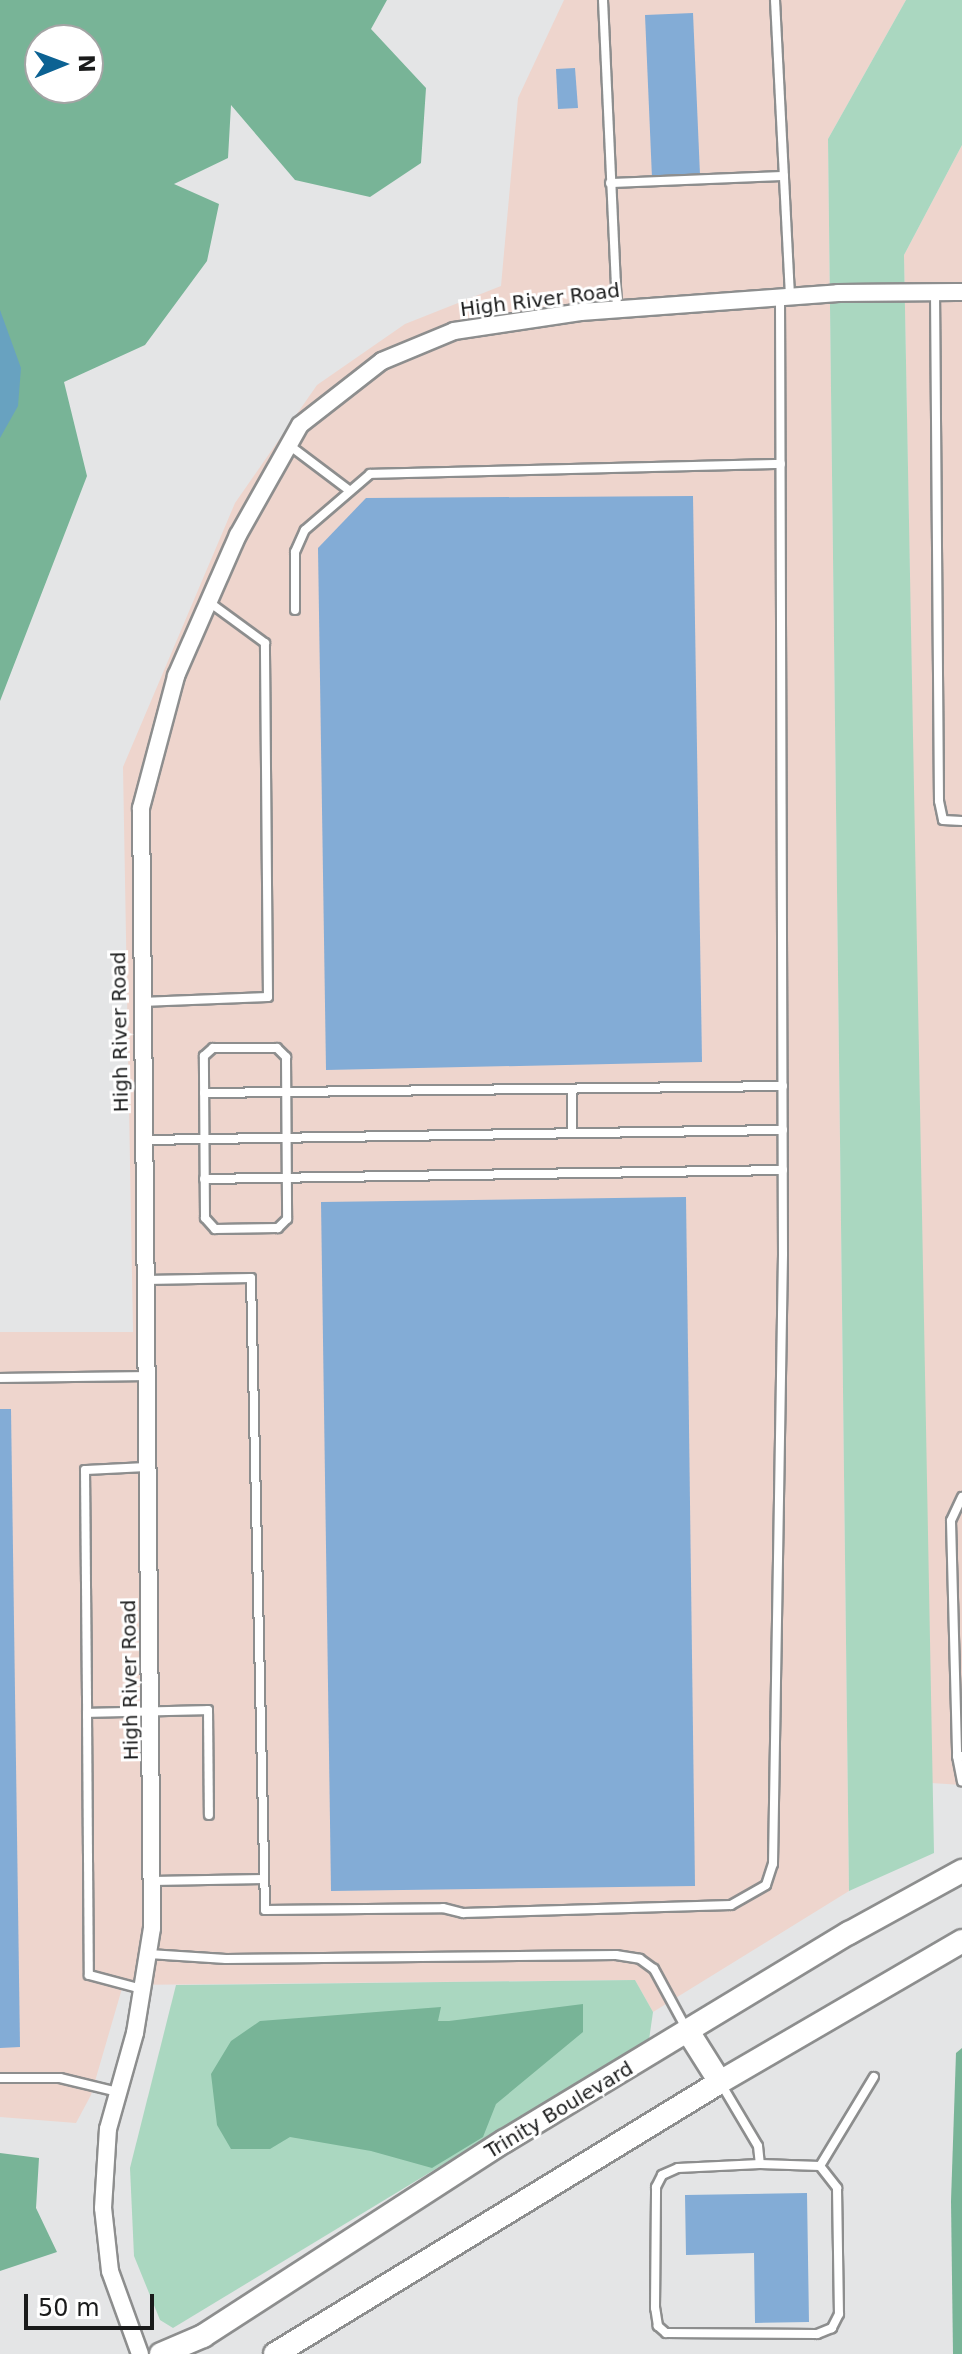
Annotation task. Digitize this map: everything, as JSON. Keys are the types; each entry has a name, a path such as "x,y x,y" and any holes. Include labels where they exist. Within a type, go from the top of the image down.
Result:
{"main road":[{"name":"Trinity Boulevard","path":"161,2354 203,2336 505,2141 689,2033 849,1933 962,1871"},
{"path":"275,2354 720,2082 962,1941"},
{"path":"689,2033 720,2082"}],"street":[{"name":"High River Road","path":"140,2354 110,2271 103,2208 108,2129 148,1954 152,1881 140,1002 141,808 176,676 238,535 300,425 382,361 454,331 617,309 785,297 962,292"}],"lane":[{"path":"603,0 617,309"},
{"path":"144,1280 251,1278 265,1910 443,1908 463,1913 731,1905 766,1885 773,1864 783,1170 781,464 785,297 784,176 775,0"},
{"path":"610,183 784,176"},
{"path":"935,292 939,801 943,820 962,821"},
{"path":"289,445 350,491"},
{"path":"295,610 295,552 305,530 370,474 781,464"},
{"path":"140,1002 268,997 265,643 209,601"},
{"path":"213,1048 277,1048 286,1057 287,1219 278,1228 215,1229 205,1218 204,1093 204,1056 213,1048"},
{"path":"204,1093 783,1086"},
{"path":"572,1089 572,1133"},
{"path":"142,1140 783,1130"},
{"path":"204,1179 783,1170"},
{"path":"0,1378 146,1376"},
{"path":"142,1989 89,1975 85,1470 147,1467"},
{"path":"962,1497 951,1521 962,1782"},
{"path":"87,1713 208,1710 209,1815"},
{"path":"152,1881 264,1879"},
{"path":"148,1954 226,1959 640,1959 654,1969 689,2033"},
{"path":"820,2166 874,2077"},
{"path":"0,2078 60,2078 118,2092"},
{"path":"720,2082 758,2146 760,2164"},
{"path":"760,2164 820,2166 837,2188 839,2314 832,2328 817,2334 666,2333 655,2308 656,2187 662,2175 678,2168 760,2164"}],"shaded area":[{"path":"564,0 906,0 828,139 849,1891 653,2012 635,1980 123,1985 91,2095 76,2123 0,2117 0,1332 133,1332 123,767 235,503 317,385 405,324 501,286 518,98"},
{"path":"962,145 962,1785 931,1783 904,255"}],"green space":[{"path":"0,0 387,0 371,29 426,88 421,163 370,197 295,180 231,105 228,158 174,184 219,204 207,261 145,345 64,382 87,476 0,701"},
{"path":"906,0 962,0 962,145 904,255 934,1853 849,1891 828,139"},
{"path":"635,1980 653,2012 649,2040 173,2328 160,2320 134,2256 130,2168 176,1985"},
{"path":"583,2004 583,2032 496,2104 483,2137 432,2168 371,2151 290,2137 270,2149 231,2149 217,2125 211,2074 231,2041 260,2021 441,2007 438,2021 449,2021"},
{"path":"962,2048 962,2354 953,2354 951,2201 956,2053"},
{"path":"0,2153 39,2158 36,2208 57,2252 0,2271"}],"water":[{"path":"0,310 21,368 18,406 0,438"}],"building":[{"path":"693,13 700,175 652,178 645,15"},
{"path":"575,68 578,108 558,109 556,69"},
{"path":"693,496 702,1062 326,1070 318,548 366,498"},
{"path":"686,1197 695,1886 331,1891 321,1202"},
{"path":"0,1409 11,1409 20,2047 0,2048"},
{"path":"807,2193 809,2322 755,2323 754,2253 686,2255 685,2195"}]}
